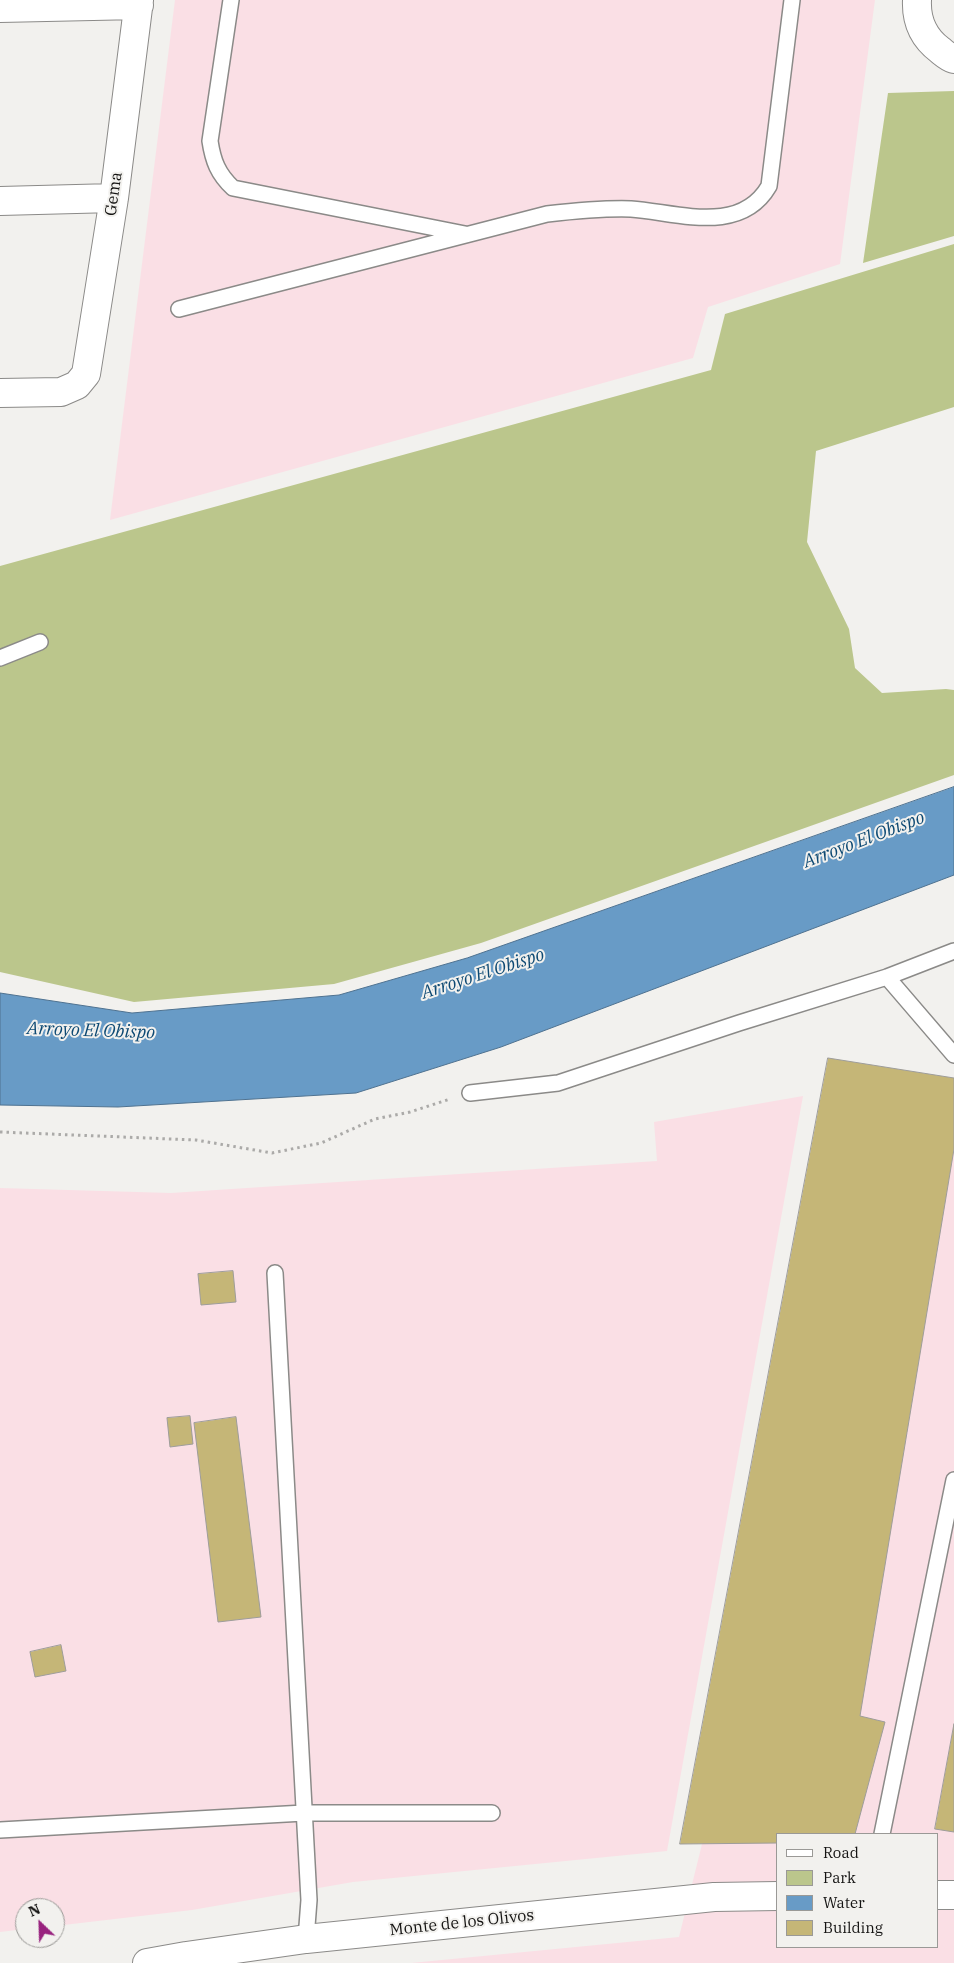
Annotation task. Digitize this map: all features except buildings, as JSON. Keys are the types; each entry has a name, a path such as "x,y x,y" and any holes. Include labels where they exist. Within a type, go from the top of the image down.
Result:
{"street":[{"path":"917,0 922,30 943,52"},
{"path":"0,8 139,2"},
{"name":"Gema","path":"0,393 61,392 77,385 86,374 114,198 139,2"},
{"path":"0,201 114,198"},
{"path":"939,1895 954,1896"},
{"name":"Monte de los Olivos","path":"147,1963 306,1939 714,1897 776,1896"}],"lane":[{"path":"231,0 210,141 212,159 222,178 233,188 469,235"},
{"path":"179,310 546,214 588,210 631,209 702,218 725,217 742,211 764,194 769,186 792,0"},
{"path":"0,658 40,642"},
{"path":"470,1093 558,1083 739,1022 887,977 954,951"},
{"path":"887,977 954,1055"},
{"path":"275,1273 309,1900 306,1939"},
{"path":"882,1833 954,1480"},
{"path":"0,1830 304,1813 492,1813"}],"path":[{"path":"0,1132 196,1140 272,1152 320,1143 376,1119 410,1112 470,1093"}],"shaded area":[{"path":"175,0 875,0 840,264 708,307 693,358 110,520"},
{"path":"803,1096 667,1851 353,1882 192,1910 65,1925 65,1898 15,1898 15,1930 0,1932 0,1188 171,1193 657,1161 654,1122"},
{"path":"954,1110 954,1963 411,1963 679,1937 706,1828"}],"green space":[{"path":"954,91 954,236 863,263 888,93"},
{"path":"954,244 954,407 816,451 807,542 849,629 855,668 882,693 954,690 954,775 481,943 334,984 134,1002 0,972 0,566 711,370 725,314"}],"water":[{"name":"Arroyo El Obispo","path":"954,787 954,875 501,1047 356,1093 118,1107 0,1105 0,993 132,1013 339,995 467,958"}]}
